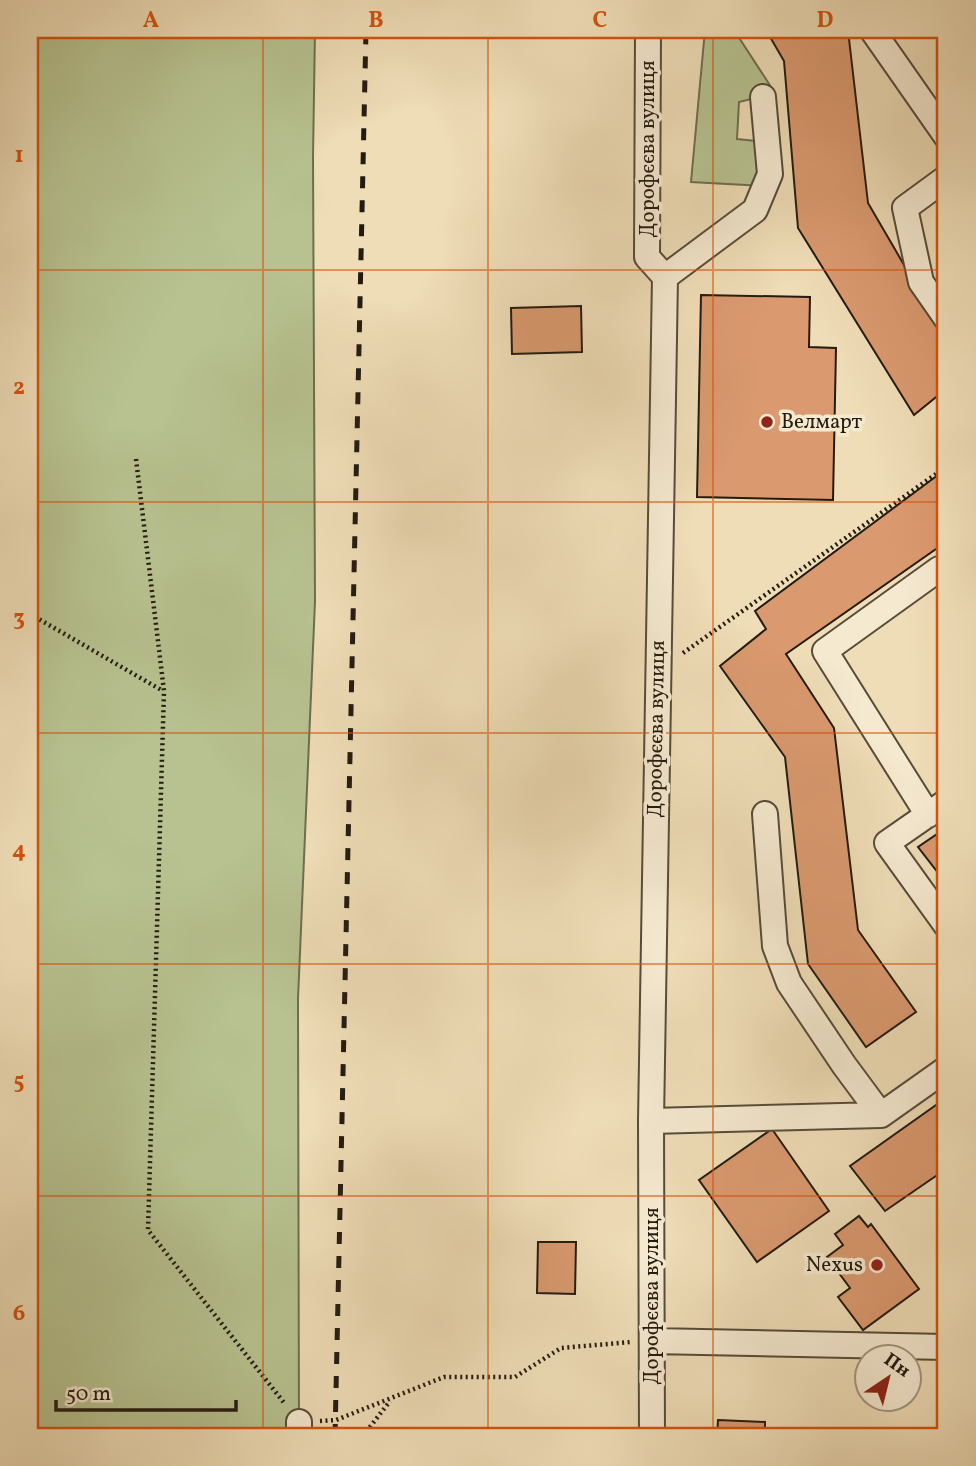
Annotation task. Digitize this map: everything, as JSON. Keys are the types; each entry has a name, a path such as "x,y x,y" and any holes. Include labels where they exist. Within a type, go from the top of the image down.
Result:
{"street":[{"name":"Дорофєєва вулиця","path":"648,30 647,257 666,277 651,1121 652,1436"},
{"path":"872,30 946,135"},
{"path":"666,277 755,210 770,174 763,97"},
{"path":"946,178 905,208 921,282 946,318"},
{"path":"939,569 825,651 937,808 887,843 946,925"},
{"path":"765,814 775,946 779,958 789,983 881,1115"},
{"path":"651,1121 881,1115 946,1069"},
{"path":"653,1340 946,1347"}],"path":[{"path":"136,459 164,691 148,1230 299,1429 336,1420 444,1377 515,1377 562,1348 653,1340"},
{"path":"683,653 946,467"},
{"path":"30,614 164,691"},
{"path":"363,1436 392,1399"}],"green space":[{"path":"30,30 315,30 315,601 298,999 299,1436 30,1436"},
{"path":"705,30 734,30 775,93 739,102 737,139 767,142 765,186 691,182"}],"building":[{"path":"766,30 845,30 849,39 868,203 946,337 946,389 914,415 798,228 784,61"},
{"name":"Велмарт","path":"701,295 810,297 809,347 836,348 833,500 697,497"},
{"path":"581,306 582,352 512,354 511,308"},
{"path":"946,469 946,542 786,654 834,728 858,930 916,1012 866,1047 808,964 785,757 720,666 766,629 755,611"},
{"path":"946,828 946,883 918,847"},
{"path":"946,1098 946,1169 885,1211 850,1166"},
{"path":"772,1129 829,1211 757,1262 699,1180"},
{"path":"859,1216 868,1227 871,1224 919,1289 863,1330 838,1297 850,1288 827,1257 843,1245 835,1234"},
{"path":"538,1242 576,1242 575,1294 537,1293"},
{"path":"718,1420 765,1422 765,1436 717,1436"}],"railway":[{"path":"335,1436 366,30"}],"place":[{"name":"Велмарт","path":"767,422"},
{"name":"Nexus","path":"877,1265"}]}
